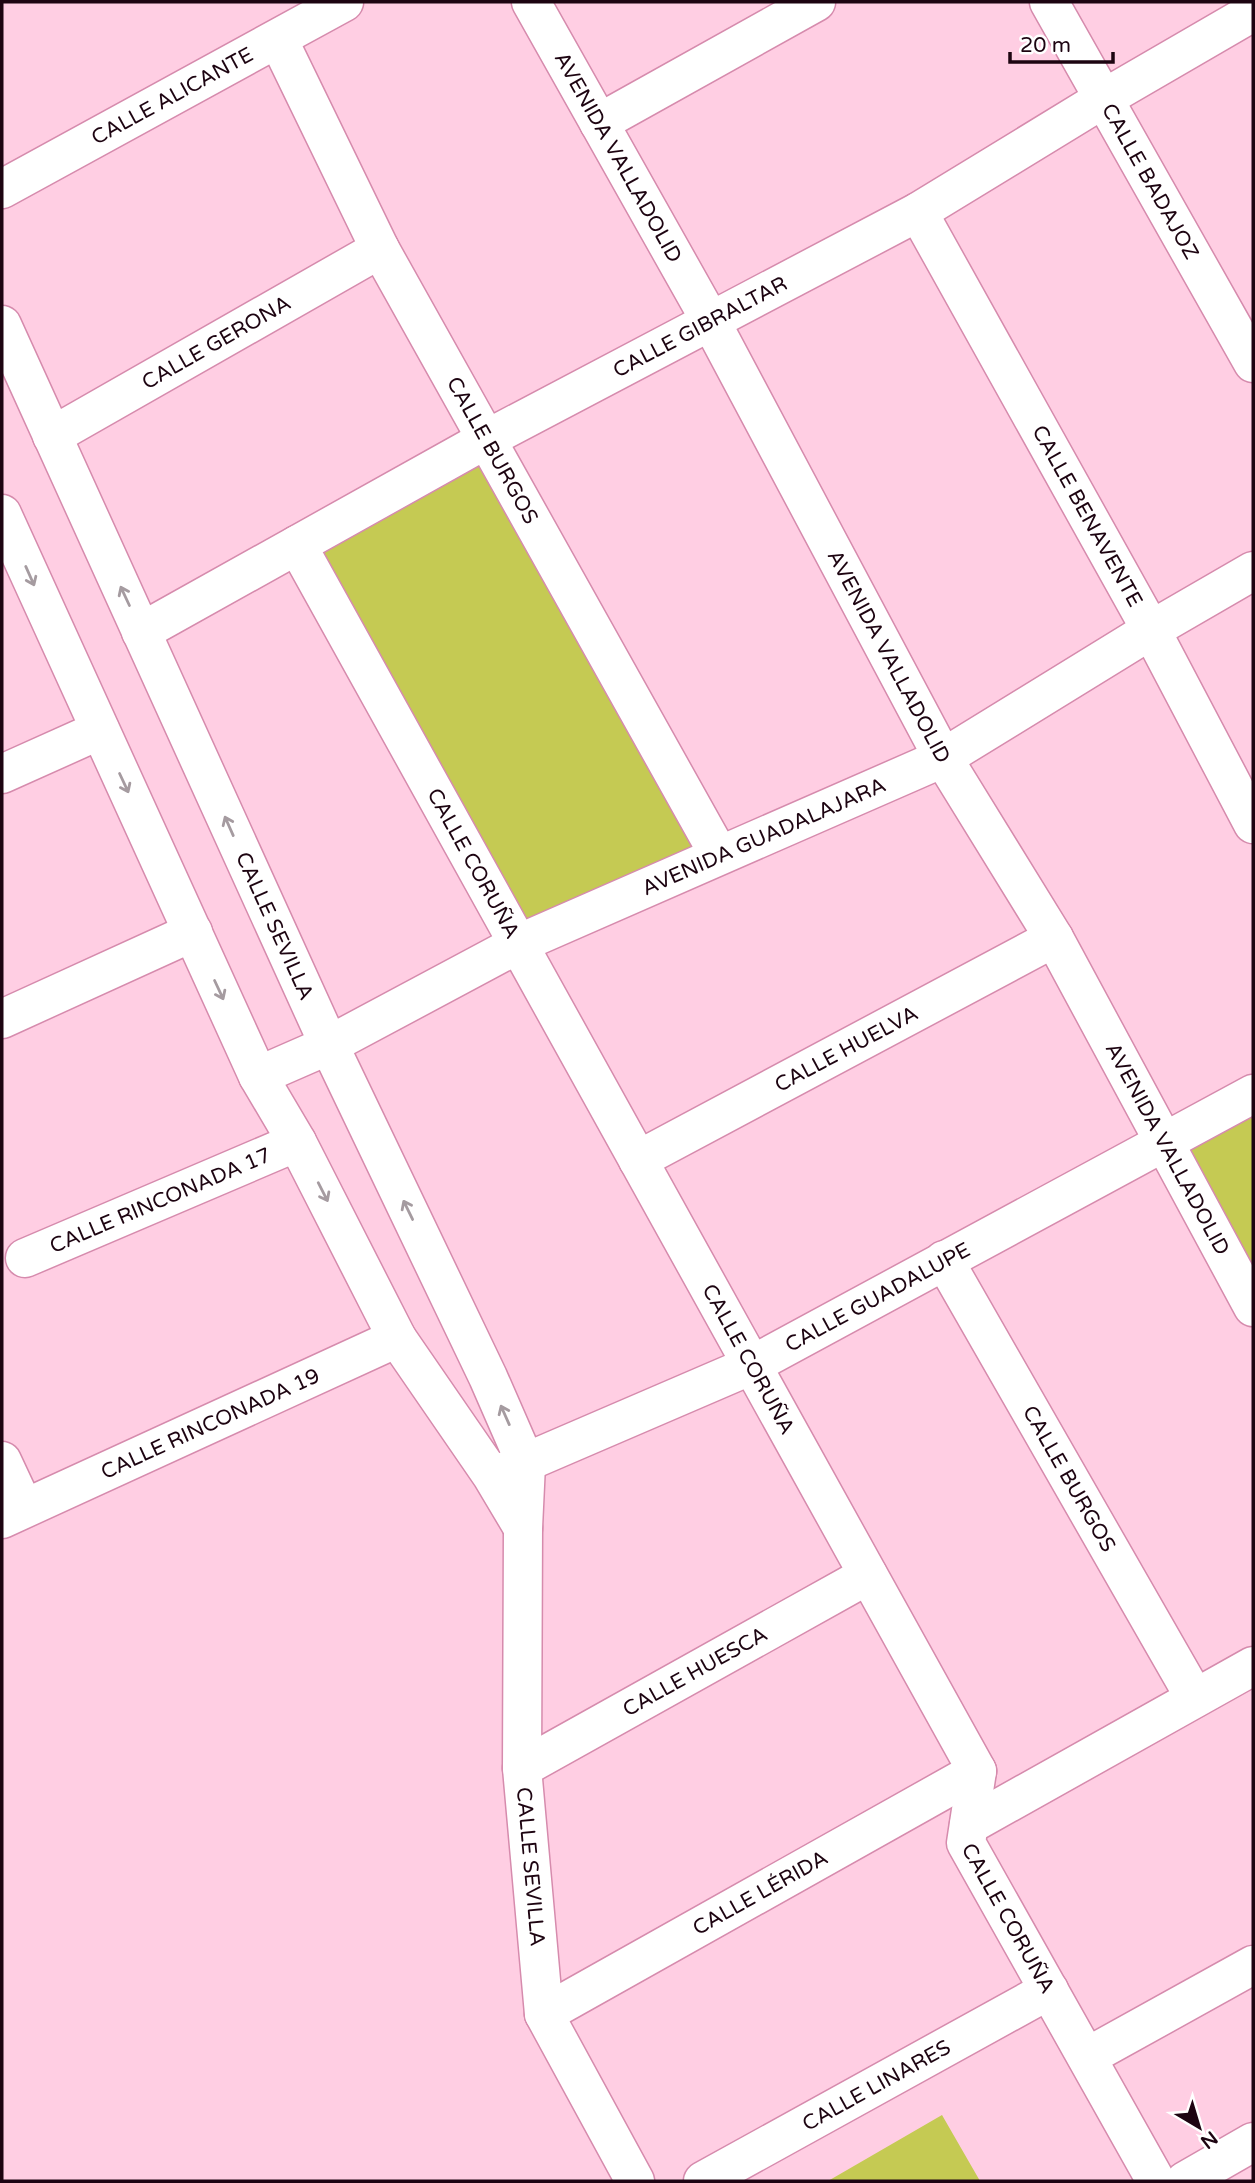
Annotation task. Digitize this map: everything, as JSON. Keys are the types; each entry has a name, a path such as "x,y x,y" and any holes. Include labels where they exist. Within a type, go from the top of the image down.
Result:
{"street":[{"name":"CALLE ALICANTE","path":"2,189 344,2"},
{"name":"AVENIDA VALLADOLID","path":"531,2 710,320 943,758 1054,938 1253,1307"},
{"path":"600,123 816,2"},
{"name":"CALLE BADAJOZ","path":"1049,2 1253,363"},
{"name":"CALLE GIBRALTAR","path":"141,632 485,439 918,212 1103,99 1253,12"},
{"name":"CALLE BURGOS","path":"278,38 380,249 719,855"},
{"name":"CALLE BENAVENTE","path":"918,212 1152,630 1253,824"},
{"name":"CALLE GERONA","path":"52,436 380,249"},
{"name":"CALLE SEVILLA","path":"2,325 11,368 52,436 329,1045 488,1377 523,1528 522,1768 544,2014 635,2181"},
{"path":"3,521 258,1076 297,1142 397,1338 509,1470"},
{"name":"CALLE CORUÑA","path":"297,545 978,1771 966,1843 1156,2181"},
{"name":"AVENIDA GUADALAJARA","path":"258,1076 329,1045 518,944 943,758 1253,571"},
{"path":"2,774 100,730"},
{"path":"2,1019 193,932"},
{"name":"CALLE HUELVA","path":"638,1160 1054,938"},
{"name":"CALLE GUADALUPE","path":"509,1470 752,1365 1253,1094"},
{"name":"CALLE RINCONADA 17","path":"24,1258 297,1142"},
{"name":"CALLE BURGOS","path":"944,1260 1195,1698"},
{"name":"CALLE RINCONADA 19","path":"13,1514 397,1338"},
{"path":"2,1461 13,1514"},
{"name":"CALLE HUESCA","path":"522,1768 868,1575"},
{"path":"969,1825 1253,1666"},
{"name":"CALLE LÉRIDA","path":"544,2014 978,1771"},
{"path":"1087,2057 1253,1965"},
{"name":"CALLE LINARES","path":"703,2181 1049,1990"},
{"path":"1185,2181 1253,2143"}],"shaded area":[{"path":"485,440 719,855 518,944 297,545"},
{"path":"1253,1093 1253,1307 1164,1141"},
{"path":"942,2115 980,2181 828,2181"}]}
